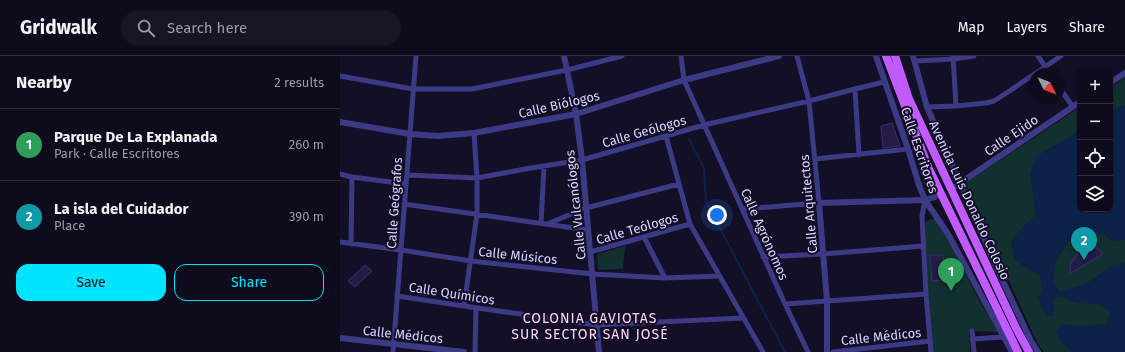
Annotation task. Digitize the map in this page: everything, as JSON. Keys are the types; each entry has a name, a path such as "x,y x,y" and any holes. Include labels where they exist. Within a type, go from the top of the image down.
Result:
{"main road":[{"name":"Avenida Luis Donaldo Colosio","path":"886,56 929,169 1018,352"},
{"name":"Avenida Luis Donaldo Colosio","path":"894,56 909,99 1017,330 1029,352"}],"street":[{"name":"Calle Geógrafos","path":"393,352 416,56"},
{"name":"Calle Vulcanólogos","path":"564,56 576,114 582,160 599,352"},
{"path":"340,76 413,89 472,89 566,70 622,56"},
{"name":"Calle Agrónomos","path":"681,56 684,80 763,257 808,352"},
{"name":"Calle Biólogos","path":"340,122 410,134 438,136 474,133 576,114 684,80 779,56"},
{"name":"Calle Arquitectos","path":"797,56 809,101 815,159 827,301 827,352"},
{"name":"Calle Escritores","path":"876,56 924,200 948,234 1012,352"},
{"path":"913,59 974,56"},
{"path":"1038,56 1045,67"},
{"path":"926,107 956,106 994,101 1061,56"},
{"path":"954,57 956,106"},
{"name":"Avenida Luis Donaldo Colosio","path":"913,59 926,107 957,185 1038,352"},
{"path":"1113,81 1125,73"},
{"name":"Calle Geólogos","path":"407,175 477,178 582,160 704,125 884,82"},
{"path":"855,89 859,155"},
{"path":"1065,96 1072,107"},
{"name":"Calle Ejido","path":"957,185 1077,104"},
{"path":"464,306 477,214 477,178 474,133"},
{"path":"666,136 690,224 762,352"},
{"path":"815,159 908,149"},
{"path":"544,166 544,224"},
{"path":"340,174 406,184"},
{"path":"351,244 352,177"},
{"path":"544,224 586,208 679,184"},
{"path":"742,209 819,203 924,200 935,197"},
{"path":"924,200 922,216 931,352"},
{"path":"404,204 588,230"},
{"path":"922,216 925,213 933,212"},
{"name":"Calle Teólogos","path":"590,252 690,224"},
{"path":"644,237 665,278"},
{"name":"Calle Músicos","path":"340,242 471,261 593,274 665,278 719,276"},
{"path":"763,257 924,246"},
{"path":"785,304 926,294"},
{"name":"Calle Químicos","path":"397,296 596,325 743,318"},
{"path":"475,352 476,308"},
{"path":"972,331 974,352"},
{"path":"972,339 1004,337"},
{"name":"Calle Médicos","path":"340,338 464,352"},
{"name":"Calle Médicos","path":"833,352 930,342"}],"green space":[{"path":"1125,78 1125,352 1044,352 1038,344 964,184 1077,109 1077,212 1113,212 1113,86"},
{"path":"935,219 949,241 978,298 998,332 969,331 970,352 932,352 925,225 927,221"},
{"path":"625,246 623,269 598,270 597,254"}],"water":[{"path":"1125,105 1125,240 1112,242 1106,235 1089,232 1071,239 1056,260 1053,279 1059,291 1083,285 1113,265 1125,263 1125,352 1072,352 1060,341 1056,332 1061,324 1078,326 1106,324 1110,312 1098,304 1076,303 1060,297 1052,300 1054,307 1053,316 1046,316 1038,298 1042,288 1040,276 1015,261 1011,243 1019,231 1036,215 1030,173 1037,156 1077,132 1077,212 1113,212 1113,110"}],"building":[{"path":"892,123 900,146 883,148 881,126"},
{"path":"1095,247 1103,254 1071,273 1070,265 1080,250"},
{"path":"930,255 943,255 944,280 932,281"},
{"path":"365,265 372,271 355,287 348,281"}],"waterway":[{"path":"689,139 704,168 706,202 785,352"}],"place":[{"name":"La isla del Cuidador","path":"1084,260"},
{"name":"Parque De La Explanada","path":"951,291"}],"district":[{"name":"COLONIA GAVIOTAS SUR SECTOR SAN JOSÉ","path":"590,326"}]}
